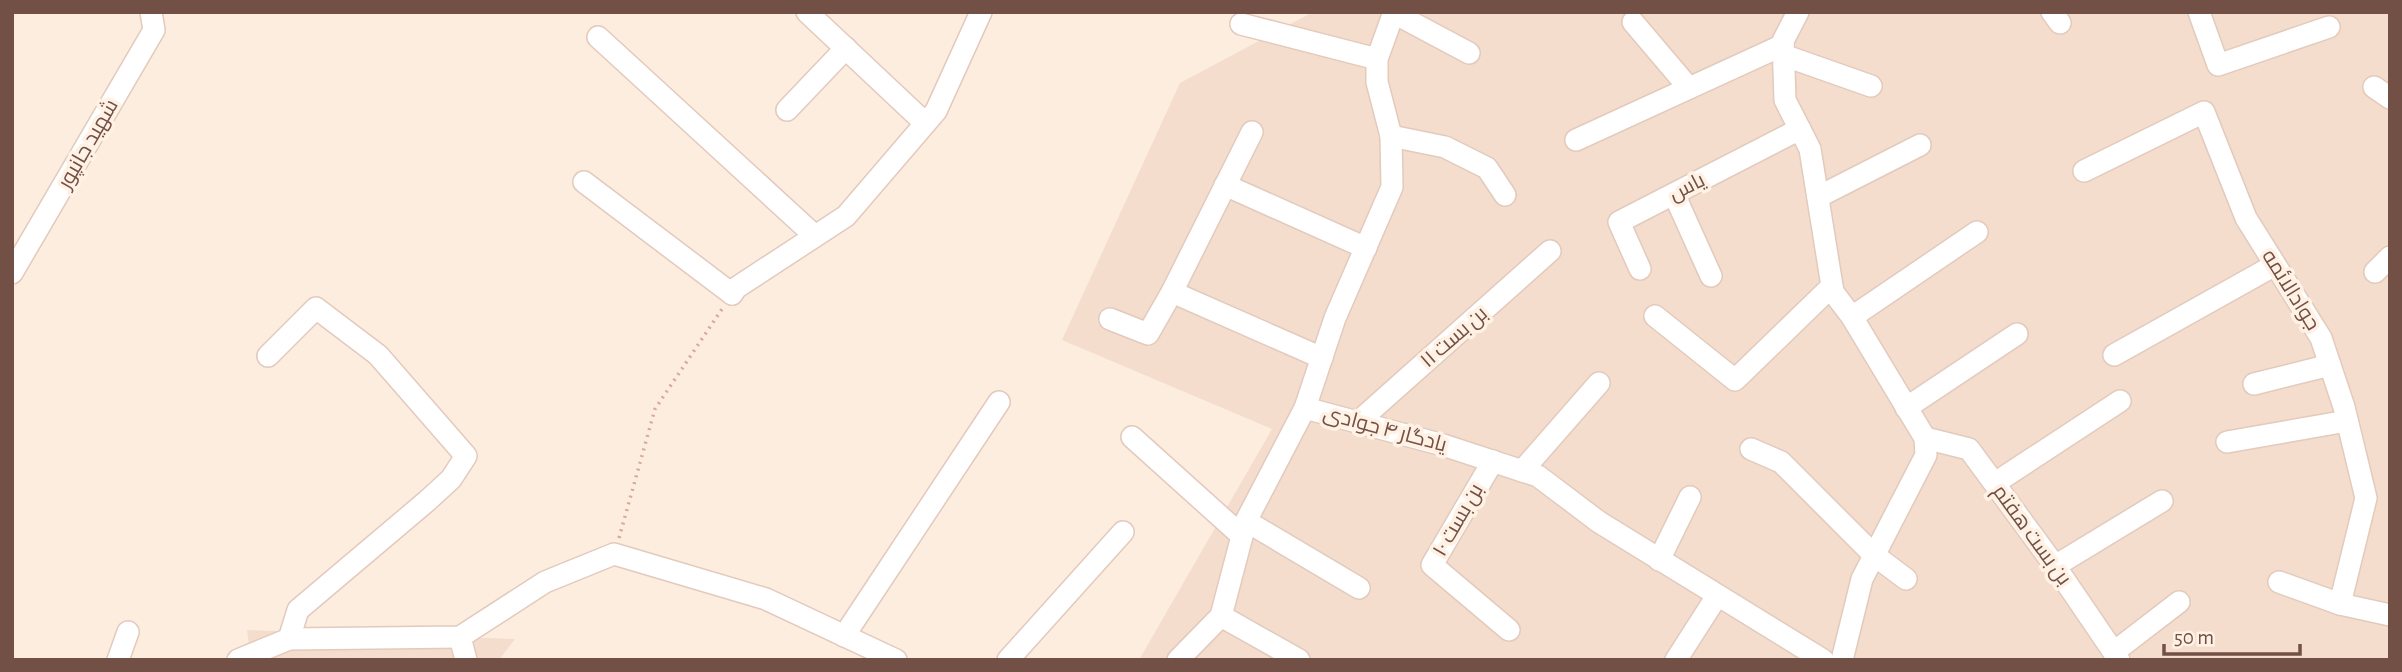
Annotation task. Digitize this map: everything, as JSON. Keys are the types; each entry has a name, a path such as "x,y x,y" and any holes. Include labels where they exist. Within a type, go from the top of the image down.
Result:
{"street":[{"name":"شهید جانپور","path":"12,273 154,30 150,12"},
{"path":"807,12 925,123"},
{"path":"2199,12 2218,65 2329,27"},
{"path":"1394,13 1469,53"},
{"name":"یادگار ۴ جوادی","path":"1394,13 1377,59 1377,82 1391,136 1392,187 1335,318 1305,408 1443,445 1538,476 1599,522 1659,561 1823,660"},
{"path":"1793,14 1783,41 1785,100 1810,149 1833,292 1852,317 1925,438 1926,455 1862,579 1842,660"},
{"path":"586,185 732,294 736,288 846,216 936,110 974,16"},
{"path":"1633,22 1689,88"},
{"path":"1241,24 1377,59"},
{"path":"598,37 815,236"},
{"path":"787,110 846,48"},
{"path":"1576,140 1689,88 1783,50 1871,86"},
{"name":"جوادالائمه","path":"2084,171 2204,112 2246,218 2321,338 2347,421 2366,498 2340,604"},
{"name":"یاس","path":"1640,269 1619,222 1800,129"},
{"path":"1110,319 1148,334 1172,292 1252,132"},
{"path":"1391,136 1446,147 1487,169 1505,195"},
{"path":"1818,197 1920,145"},
{"path":"1225,185 1366,248"},
{"path":"1674,194 1711,276"},
{"path":"1852,317 1977,232"},
{"name":"بن بست ۱۱","path":"1358,422 1550,251"},
{"path":"2375,272 2390,257"},
{"path":"2114,355 2276,265"},
{"path":"1655,316 1735,380 1832,286"},
{"path":"1172,292 1322,358"},
{"path":"268,356 316,308 378,355 466,456 451,479 435,494 298,610 289,639"},
{"path":"1906,408 2017,334"},
{"path":"2254,384 2330,365"},
{"path":"1522,471 1599,383"},
{"path":"1995,483 2120,401"},
{"path":"844,636 999,402"},
{"path":"1178,660 1221,616 1244,528 1305,408"},
{"path":"2227,442 2347,421"},
{"path":"1132,437 1244,528 1359,588"},
{"name":"بن بست هفتم","path":"1925,438 1969,449 2055,566 2116,656"},
{"path":"1751,449 1782,462 1874,555 1906,579"},
{"name":"بن بست ۱۰","path":"1493,461 1432,565 1509,630"},
{"path":"1659,561 1690,497"},
{"path":"2055,566 2162,501"},
{"path":"1008,660 1123,533"},
{"path":"238,660 289,639 460,637 545,582 614,554 766,599 896,660"},
{"path":"2278,582 2340,604 2390,615"},
{"path":"1676,660 1717,596"},
{"path":"2116,656 2179,602"},
{"path":"1221,616 1298,660"},
{"path":"118,660 128,632"},
{"path":"460,637 466,660"}],"path":[{"path":"614,554 655,409 732,294"}],"shaded area":[{"path":"1313,12 2390,12 2390,660 1139,660 1272,429 1062,340 1180,83"},
{"path":"247,630 515,639 499,660 251,660"}]}
